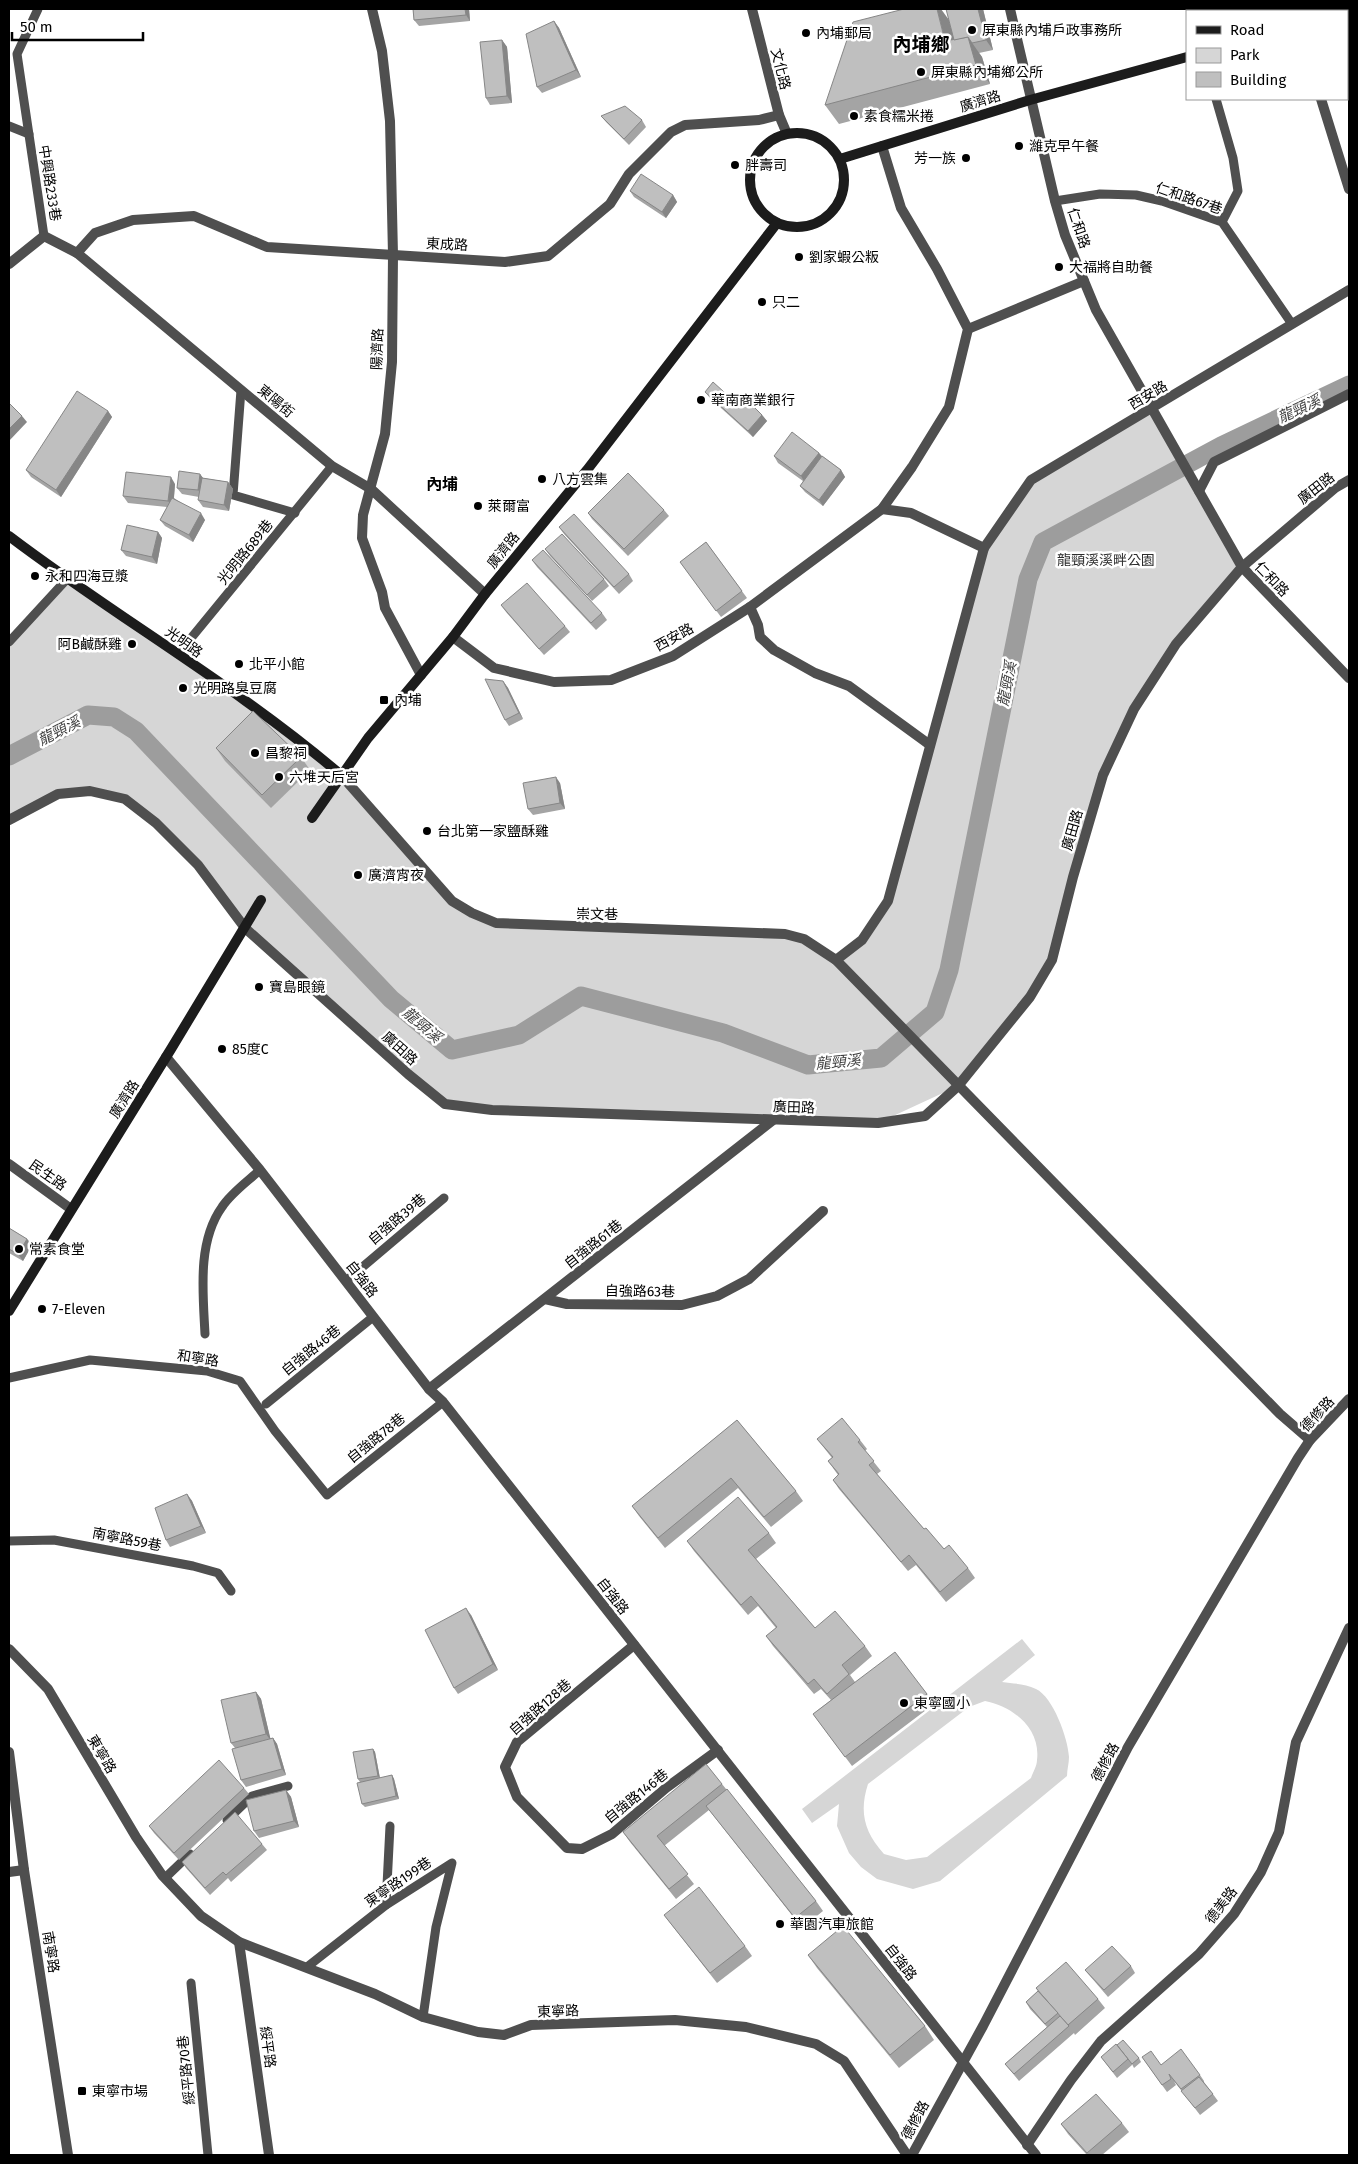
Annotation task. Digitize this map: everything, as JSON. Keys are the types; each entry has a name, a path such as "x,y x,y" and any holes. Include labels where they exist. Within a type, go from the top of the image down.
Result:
{"main road":[{"name":"廣濟路","path":"840,159 1030,100 1186,57"},
{"path":"802,133 818,137 830,146 840,159 844,175 844,192 837,207 825,219 810,226 793,228 777,223 765,215 756,204 751,190 750,175 754,161 762,148 773,139 787,134 802,133"},
{"name":"廣濟路","path":"312,818 368,738 422,675 485,594 587,470 777,223"},
{"name":"光明路","path":"9,536 67,579 178,654 311,750 341,775"},
{"name":"廣濟路","path":"9,1311 261,900"}],"street":[{"name":"陽濟路","path":"372,9 382,51 390,121 393,255 392,362 385,434 363,515 362,538 382,592 385,608 422,675"},
{"name":"文化路","path":"752,9 779,115 787,134"},
{"name":"仁和路","path":"1010,9 1055,201 1065,235 1096,310 1242,567 1349,678"},
{"path":"1321,100 1349,189"},
{"name":"東成路","path":"77,253 95,234 133,220 194,216 267,247 505,262 548,256 610,204 629,174 671,132 686,126 759,120 779,115"},
{"path":"882,146 901,208 937,269 968,329 1084,281"},
{"path":"9,264 44,236"},
{"name":"東陽街","path":"44,236 77,253 332,466 371,489 485,594"},
{"name":"西安路","path":"836,960 862,940 888,901 900,867 930,745 984,548 1031,480 1349,290"},
{"name":"西安路","path":"453,637 494,668 554,682 610,680 673,656 750,607 882,509 912,467 949,407 968,329"},
{"path":"1197,487 1214,462 1349,394"},
{"name":"廣田路","path":"9,820 58,794 90,791 125,800 156,823 198,865 245,928 445,1104 492,1110 878,1123 925,1116 958,1086 1030,998 1052,960 1073,877 1103,775 1134,709 1176,644 1242,567 1335,488 1349,480"},
{"path":"882,509 911,513 984,548"},
{"path":"750,607 758,625 760,638 774,650 815,673 850,686 930,745"},
{"name":"崇文巷","path":"341,775 452,901 472,914 496,923 785,934 804,939 836,960 1280,1414 1310,1440"},
{"name":"自強路","path":"166,1056 260,1170 429,1389 442,1402 718,1750 1036,2155"},
{"name":"自強路61巷","path":"429,1389 773,1120"},
{"name":"民生路","path":"9,1164 71,1208"},
{"name":"自強路63巷","path":"545,1299 567,1304 682,1305 717,1296 749,1279 823,1211"},
{"name":"德修路","path":"912,2155 1128,1748 1310,1440 1349,1400"},
{"name":"德美路","path":"1027,2145 1070,2080 1101,2042 1199,1954 1234,1914 1261,1872 1279,1832 1296,1742 1349,1628"},
{"name":"自強路128巷","path":"566,1848 517,1797 505,1767 517,1742 634,1645"},
{"name":"東寧路","path":"9,1649 48,1689 136,1837 165,1878 201,1916 239,1942 375,1994 423,2018 478,2032 504,2035 531,2025 675,2020 746,2027 816,2044 844,2061 907,2155"},
{"name":"自強路146巷","path":"566,1848 582,1849 612,1834 666,1788 718,1750"},
{"name":"南寧路","path":"9,1752 24,1870 68,2155"},
{"path":"9,1872 24,1870"},
{"name":"綏平路","path":"239,1942 269,2155"}],"lane":[{"name":"中興路233巷","path":"38,9 13,53 29,134 44,236"},
{"path":"1216,100 1233,158 1238,191 1222,222"},
{"name":"中興路233巷","path":"9,126 29,134"},
{"name":"仁和路67巷","path":"1055,201 1100,194 1136,195 1162,201 1222,222 1292,324"},
{"path":"240,390 233,495 294,513"},
{"name":"光明路689巷","path":"178,654 332,466"},
{"path":"9,642 67,579"},
{"path":"205,1334 203,1282 208,1232 222,1206 260,1170"},
{"name":"自強路39巷","path":"346,1281 444,1198"},
{"name":"自強路46巷","path":"266,1404 374,1317"},
{"name":"和寧路","path":"9,1378 90,1360 207,1371 240,1381 275,1431 327,1495"},
{"name":"自強路78巷","path":"327,1495 442,1402"},
{"name":"南寧路59巷","path":"9,1541 54,1540 193,1566 218,1573 231,1591"},
{"path":"219,1828 252,1796 288,1786"},
{"path":"386,1905 390,1826"},
{"path":"165,1878 198,1846"},
{"name":"東寧路199巷","path":"307,1967 386,1905 452,1863 436,1927 423,2018"},
{"name":"綏平路70巷","path":"192,1983 208,2155"}],"green space":[{"name":"龍頸溪溪畔公園","path":"1153,408 1242,567 1176,644 1134,709 1103,775 1052,960 958,1086 878,1123 445,1104 245,928 198,865 125,800 90,791 58,794 9,820 9,642 67,579 342,769 452,901 496,923 785,934 836,960 862,940 888,901 984,548 1031,480"},
{"path":"1022,1639 1035,1655 1002,1682 1032,1687 1042,1693 1048,1700 1054,1709 1066,1739 1069,1757 1067,1776 940,1881 913,1889 877,1879 861,1867 849,1853 837,1826 839,1804 812,1823 802,1809","holes":["985,1701 1014,1713 1023,1720 1034,1738 1037,1748 1037,1762 1031,1778 927,1857 906,1860 884,1854 872,1838 865,1821 864,1804 868,1784 969,1707"]}],"building":[{"path":"413,9 465,9 466,15 414,20"},
{"path":"904,9 937,9 945,41 968,37 976,65 825,105 853,22"},
{"path":"946,9 978,9 986,40 972,43 968,37 954,40"},
{"path":"554,21 576,70 537,87 526,34"},
{"path":"502,40 507,96 486,98 480,42"},
{"path":"625,106 642,120 624,139 601,116"},
{"path":"641,174 673,195 662,212 630,191"},
{"path":"713,382 734,401 737,397 748,406 750,403 762,415 748,431 705,392"},
{"path":"77,391 108,411 56,490 26,470"},
{"path":"9,403 22,416 9,429"},
{"path":"792,432 819,453 801,476 774,456"},
{"path":"822,456 841,470 819,500 800,486"},
{"path":"179,471 200,474 198,490 177,488"},
{"path":"126,472 171,477 168,501 123,496"},
{"path":"628,473 664,510 624,549 588,513"},
{"path":"202,478 228,482 224,505 198,500"},
{"path":"172,498 201,513 189,535 160,520"},
{"path":"574,514 629,574 614,587 559,527"},
{"path":"127,525 158,532 152,557 121,550"},
{"path":"562,534 604,579 587,595 545,549"},
{"path":"706,542 742,591 716,611 680,562"},
{"path":"543,550 602,613 591,623 532,560"},
{"path":"527,583 565,626 539,649 501,605"},
{"path":"485,679 503,681 519,713 505,720"},
{"path":"253,711 301,757 262,795 216,748"},
{"path":"556,777 560,803 528,809 523,783"},
{"path":"9,1228 27,1239 18,1254 9,1249"},
{"path":"842,1418 874,1461 869,1465 924,1529 926,1528 944,1549 949,1545 968,1568 940,1592 909,1555 901,1562 833,1480 839,1474 828,1461 833,1457 817,1439"},
{"path":"737,1420 796,1491 764,1517 731,1478 658,1538 632,1506"},
{"path":"187,1494 201,1526 166,1540 155,1508"},
{"path":"738,1497 769,1533 748,1550 815,1628 835,1611 865,1646 842,1665 849,1674 827,1694 814,1679 808,1684 766,1636 777,1627 751,1596 741,1605 687,1541"},
{"path":"466,1608 493,1664 454,1688 425,1630"},
{"path":"895,1652 927,1694 845,1757 813,1714"},
{"path":"256,1692 266,1734 231,1743 221,1700"},
{"path":"273,1738 282,1769 241,1780 232,1749"},
{"path":"373,1749 378,1776 358,1779 353,1752"},
{"path":"219,1760 244,1788 174,1853 149,1826"},
{"path":"706,1764 722,1784 657,1836 688,1874 669,1889 623,1832"},
{"path":"392,1775 396,1796 362,1804 357,1783"},
{"path":"727,1789 816,1901 795,1918 706,1806"},
{"path":"286,1790 294,1821 254,1831 246,1800"},
{"path":"235,1812 262,1844 226,1875 223,1872 205,1888 182,1862"},
{"path":"699,1887 745,1946 710,1973 664,1915"},
{"path":"843,1926 925,2026 890,2055 808,1955"},
{"path":"1112,1946 1131,1966 1104,1990 1085,1970"},
{"path":"1066,1962 1098,1999 1068,2025 1036,1988"},
{"path":"1038,1991 1058,2013 1045,2024 1026,2002"},
{"path":"1060,2016 1069,2026 1014,2074 1005,2064"},
{"path":"1123,2040 1139,2058 1132,2064 1117,2045"},
{"path":"1116,2044 1128,2059 1113,2072 1101,2057"},
{"path":"1181,2049 1200,2075 1181,2089 1169,2074 1171,2079 1162,2085 1142,2057 1151,2051 1161,2065"},
{"path":"1199,2077 1213,2094 1195,2108 1181,2091"},
{"path":"1096,2094 1122,2123 1087,2153 1061,2124"}],"waterway":[{"name":"龍頸溪","path":"9,756 88,715 114,717 136,731 391,999 452,1050 519,1035 581,996 723,1033 808,1065 881,1058 935,1012 949,970 1028,579 1043,542 1221,446 1349,385"}],"place":[{"name":"屏東縣內埔戶政事務所","path":"972,30"},
{"name":"內埔郵局","path":"806,33"},
{"name":"屏東縣內埔鄉公所","path":"921,72"},
{"name":"素食糯米捲","path":"854,116"},
{"name":"濰克早午餐","path":"1019,146"},
{"name":"芳一族","path":"966,158"},
{"name":"胖壽司","path":"735,165"},
{"name":"劉家蝦公粄","path":"799,257"},
{"name":"大福將自助餐","path":"1059,267"},
{"name":"只二","path":"762,302"},
{"name":"華南商業銀行","path":"701,400"},
{"name":"八方雲集","path":"542,479"},
{"name":"萊爾富","path":"478,506"},
{"name":"永和四海豆漿","path":"35,576"},
{"name":"阿B鹹酥雞","path":"132,644"},
{"name":"北平小館","path":"239,664"},
{"name":"光明路臭豆腐","path":"183,688"},
{"name":"內埔","path":"384,700"},
{"name":"昌黎祠","path":"255,753"},
{"name":"六堆天后宮","path":"279,777"},
{"name":"台北第一家鹽酥雞","path":"427,831"},
{"name":"廣濟宵夜","path":"358,875"},
{"name":"寶島眼鏡","path":"259,987"},
{"name":"85度C","path":"222,1049"},
{"name":"常素食堂","path":"19,1249"},
{"name":"7-Eleven","path":"42,1309"},
{"name":"東寧國小","path":"904,1703"},
{"name":"華園汽車旅館","path":"780,1924"},
{"name":"東寧市場","path":"82,2091"}],"district":[{"name":"內埔鄉","path":"921,44"},
{"name":"內埔","path":"442,484"}]}
